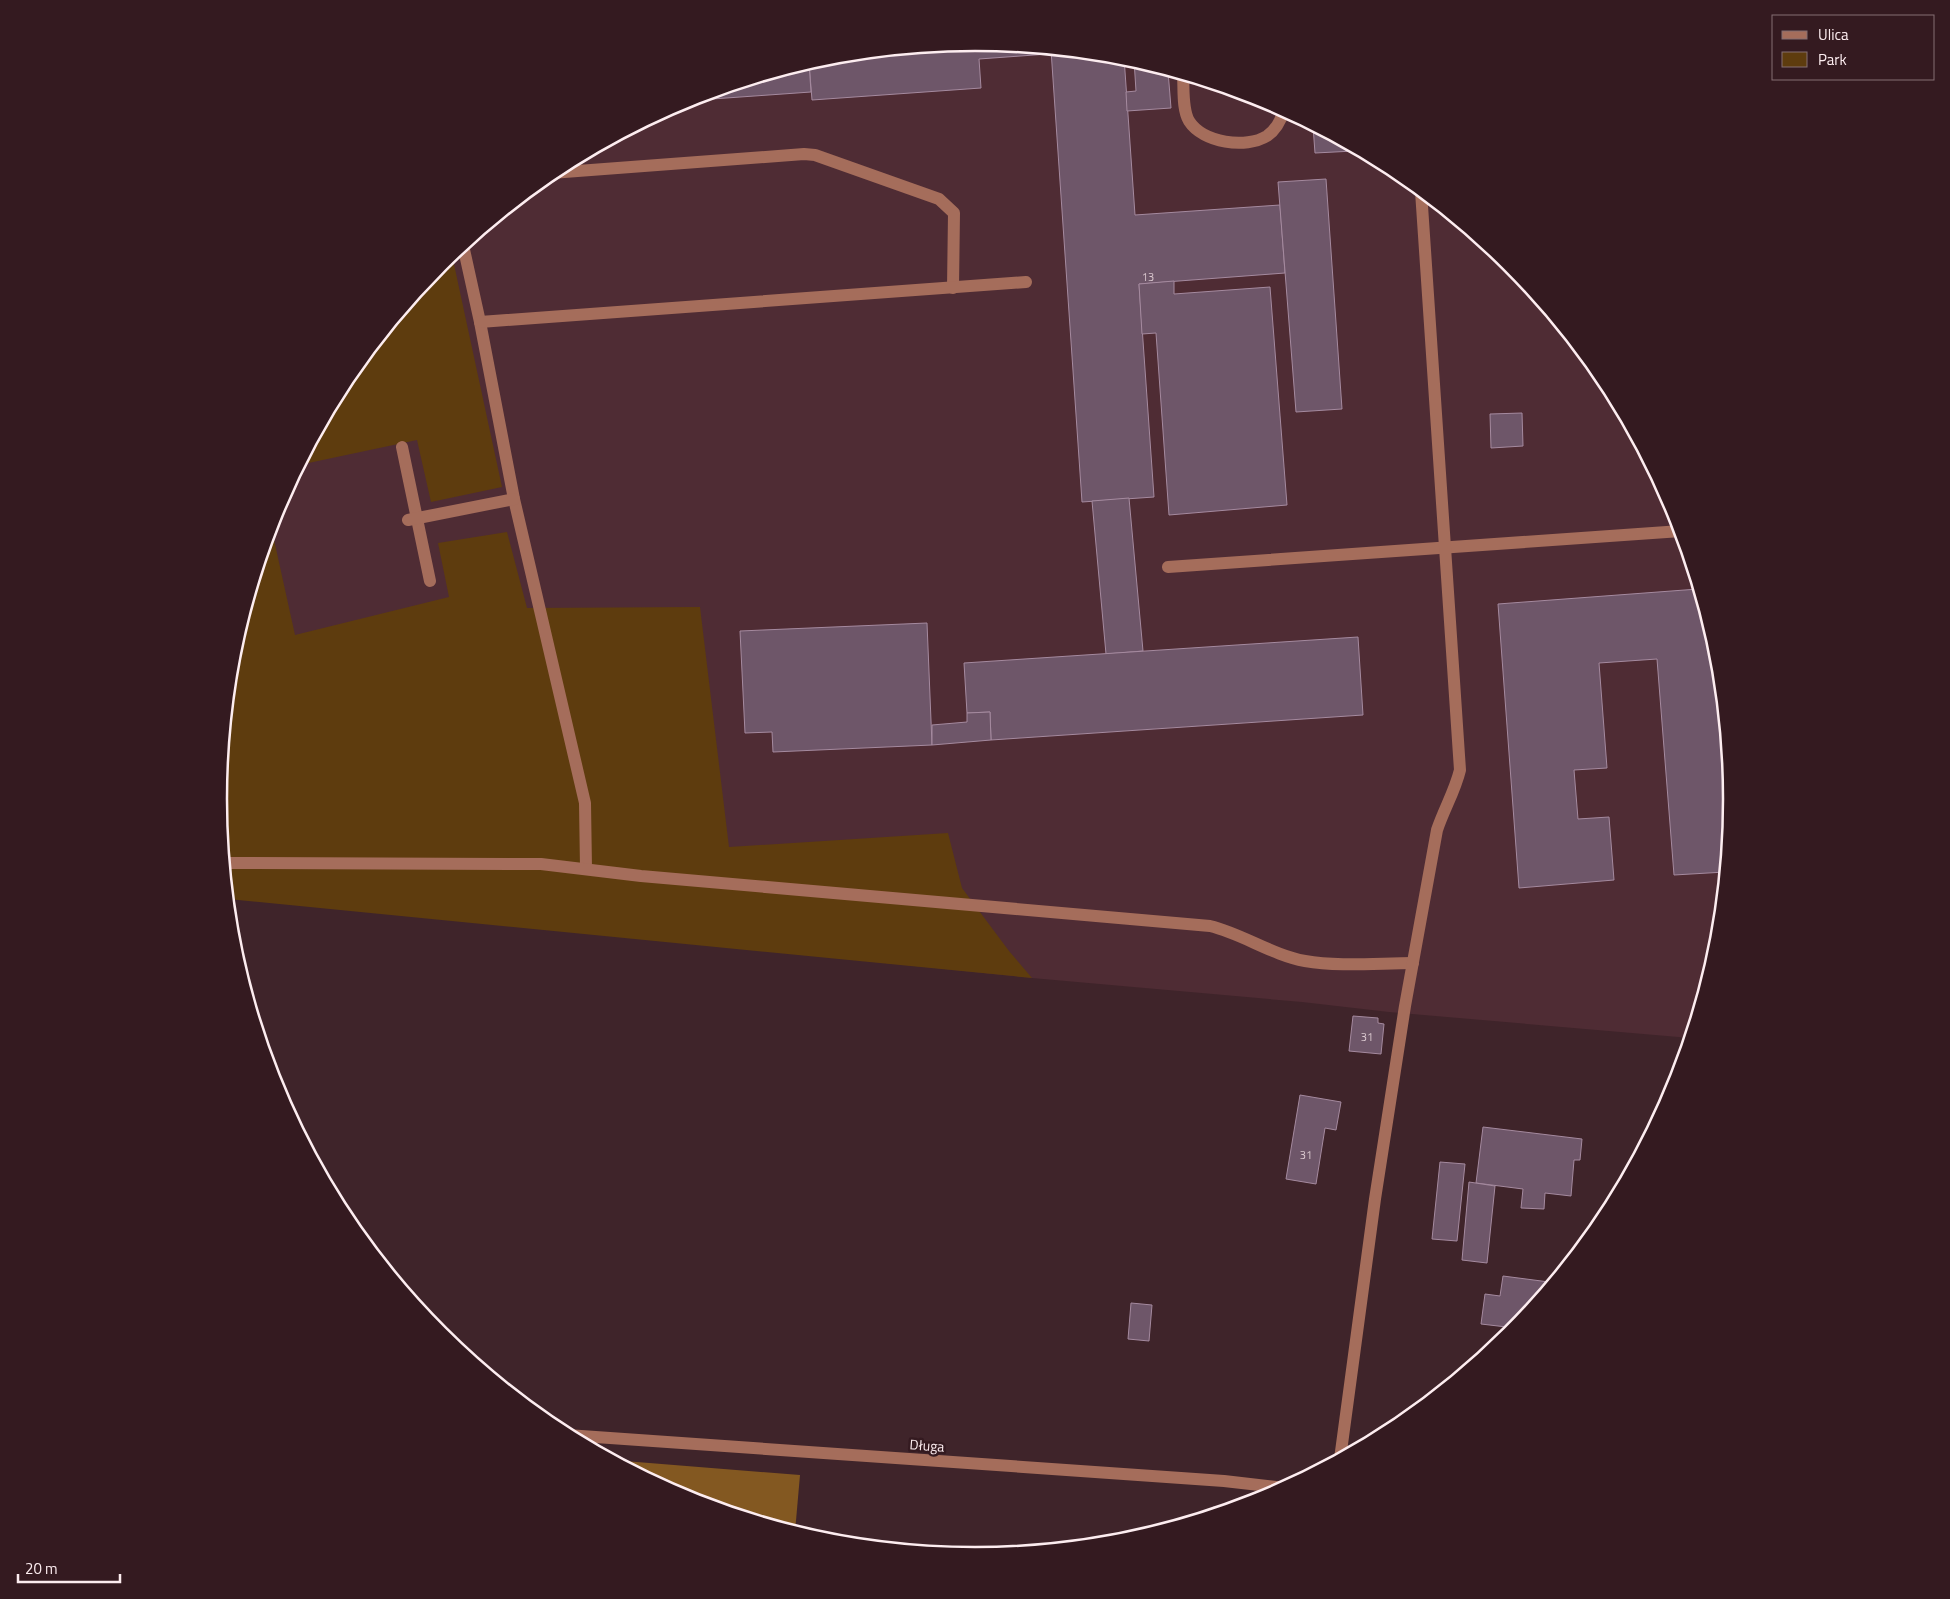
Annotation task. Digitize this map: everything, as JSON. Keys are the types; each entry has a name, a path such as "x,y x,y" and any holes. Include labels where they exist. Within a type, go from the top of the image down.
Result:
{"street":[{"path":"1183,81 1185,109 1188,120 1204,136 1218,141 1258,140 1268,135 1278,125 1281,117"},
{"path":"567,172 804,154 815,155 940,199 954,214 953,288"},
{"path":"1341,1452 1375,1199 1405,1006 1437,830 1444,809 1456,788 1460,770 1423,200"},
{"path":"465,253 514,499 585,804 586,868"},
{"path":"480,322 1026,282"},
{"path":"402,447 412,519 430,581"},
{"path":"412,519 514,499"},
{"path":"1168,566 1674,533"},
{"path":"230,863 541,864 642,876 1210,926 1227,930 1274,951 1305,961 1413,963"},
{"name":"Długa","path":"582,1436 1224,1480 1272,1486"}],"shaded area":[{"path":"975,51 1024,53 1073,58 1169,77 1216,91 1306,128 1349,151 1391,177 1431,206 1504,270 1538,306 1569,344 1623,425 1646,469 1684,559 1698,606 1717,702 1722,751 1723,800 1722,848 1717,897 1698,993 1685,1038 1032,978 233,897 228,848 228,751 233,702 241,654 252,606 266,559 304,469 327,425 381,344 412,306 446,270 519,206 559,177 601,151 644,128 734,91 781,77 877,58"},
{"path":"625,1461 800,1475 796,1525 734,1508 689,1491"}],"green space":[{"path":"454,263 502,487 431,502 417,440 307,463 327,425 381,344 412,306"},
{"path":"507,532 527,608 700,607 729,847 948,833 962,888 1009,951 1032,978 233,900 228,848 227,800 228,751 233,702 252,606 274,539 295,635 449,597 438,543"}],"building":[{"path":"975,51 1040,55 979,59 981,88 812,100 810,70 829,66 877,58 926,53"},
{"path":"1051,56 1125,67 1135,215 1280,205 1285,273 1139,284 1154,497 1082,502"},
{"path":"1135,69 1168,77 1171,108 1127,111 1126,92 1136,91"},
{"path":"810,70 811,92 713,99 781,77"},
{"path":"1313,132 1349,151 1315,153"},
{"path":"1326,179 1342,409 1296,412 1278,182"},
{"path":"1174,281 1174,294 1270,287 1287,505 1169,515 1156,333 1142,334 1139,284"},
{"path":"1522,413 1523,446 1491,448 1490,414"},
{"path":"1129,498 1143,651 1106,654 1092,501"},
{"path":"1693,589 1709,654 1717,702 1722,751 1723,800 1720,872 1674,875 1657,659 1599,663 1607,768 1574,770 1578,819 1609,817 1614,880 1519,888 1498,604"},
{"path":"927,623 932,745 773,752 772,732 745,733 740,631"},
{"path":"1358,637 1363,715 991,740 990,712 967,713 964,663"},
{"path":"990,712 991,740 932,745 932,725 967,722 967,713"},
{"path":"1353,1016 1378,1018 1378,1023 1384,1024 1381,1054 1349,1051"},
{"path":"1300,1095 1341,1102 1336,1130 1325,1128 1316,1184 1286,1179"},
{"path":"1483,1127 1582,1139 1580,1160 1574,1160 1571,1196 1545,1193 1544,1209 1521,1208 1523,1189 1476,1183"},
{"path":"1440,1162 1465,1164 1457,1241 1432,1239"},
{"path":"1469,1182 1495,1186 1487,1263 1462,1260"},
{"path":"1503,1276 1547,1282 1506,1327 1481,1324 1485,1294 1500,1296"},
{"path":"1131,1303 1152,1305 1149,1341 1128,1339"}]}
